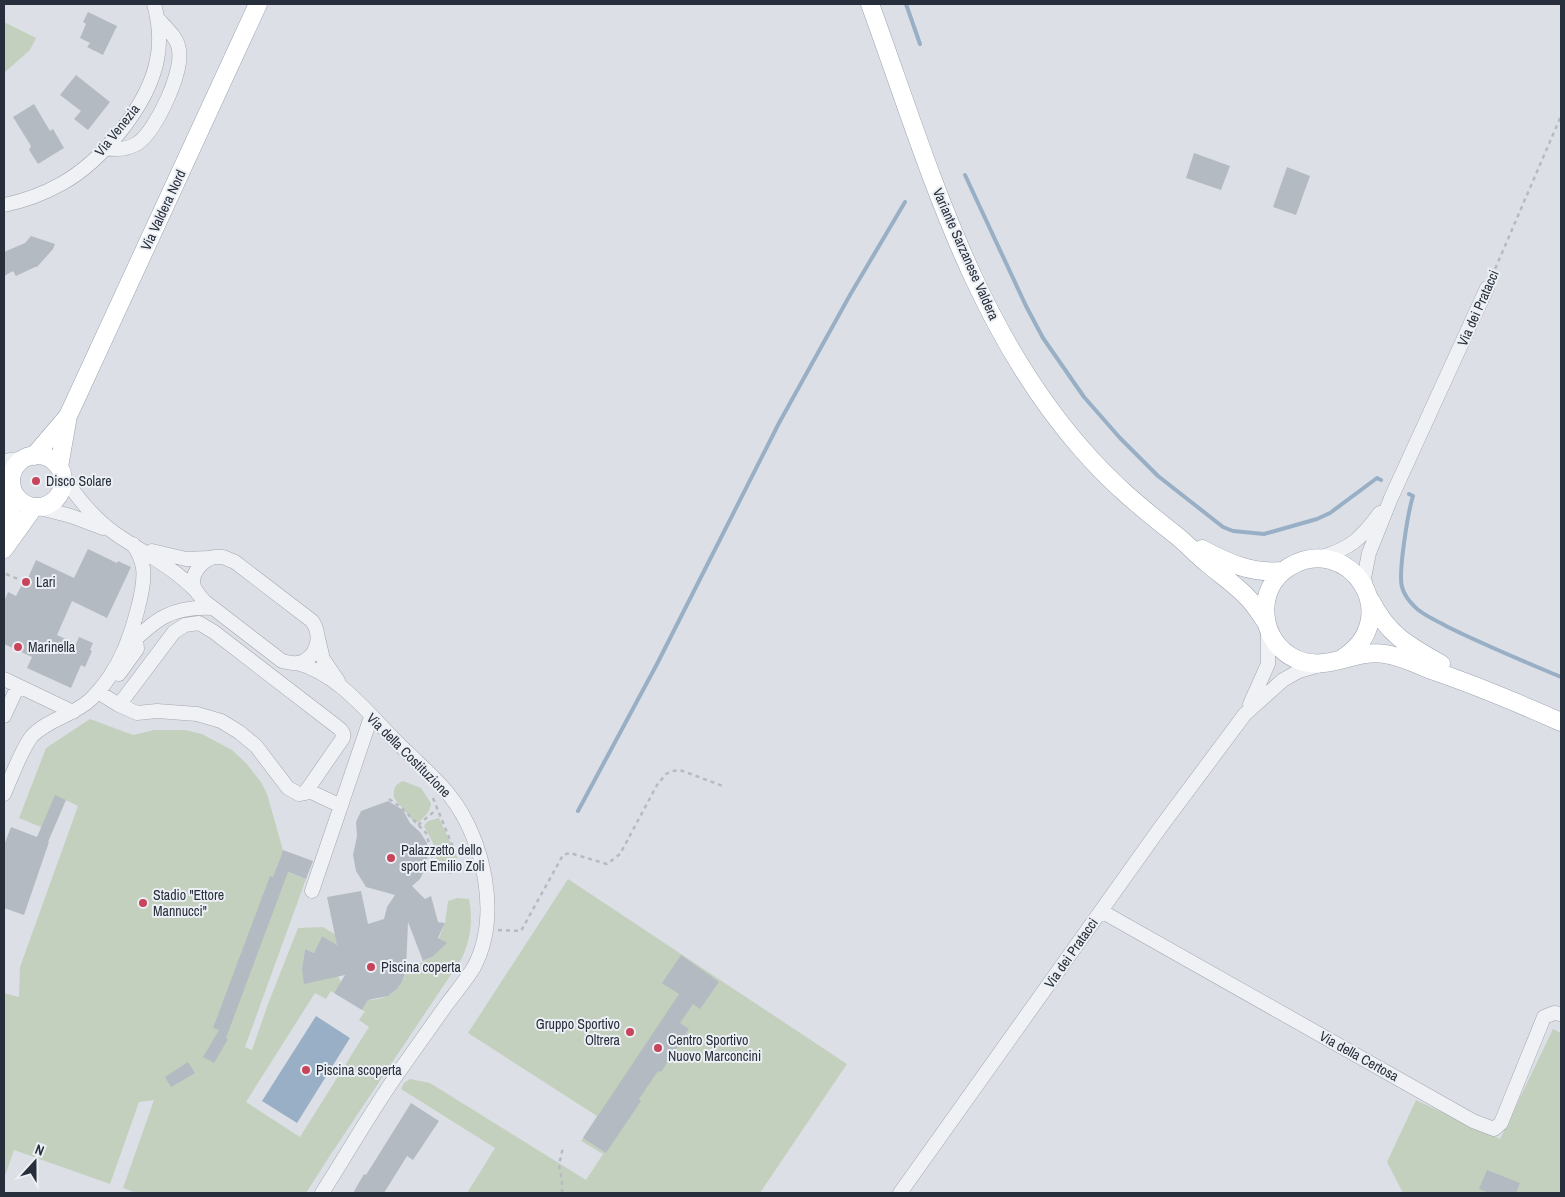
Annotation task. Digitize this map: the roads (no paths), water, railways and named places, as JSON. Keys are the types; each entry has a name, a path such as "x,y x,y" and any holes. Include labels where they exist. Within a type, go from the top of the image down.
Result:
{"main road":[{"name":"Via Valdera Nord","path":"35,507 46,506 58,497 62,488 60,472 61,445 68,416 258,4"},
{"name":"Variante Sarzanese Valdera","path":"870,4 953,230 976,283 1023,371 1054,417 1108,478 1133,502 1177,536 1243,593 1267,626"},
{"name":"Via Valdera Nord","path":"4,542 11,480 14,470 19,463 30,457 68,416"},
{"path":"30,457 46,457 53,461 60,472"},
{"path":"4,549 35,507 23,503 10,489"},
{"name":"Variante Sarzanese Valdera","path":"1177,536 1227,562 1243,568 1265,572 1283,571"},
{"path":"1487,690 1400,639 1383,623 1358,578 1346,567 1333,561 1319,558 1303,560 1283,571 1269,591 1265,609 1267,626 1279,648 1295,659 1313,664 1369,653 1390,655 1487,690 1561,722"},
{"path":"1335,661 1359,645 1366,633 1371,616 1368,593"}],"street":[{"name":"Via Venezia","path":"4,206 34,197 62,183 87,166 127,122 145,93 157,61 158,19 154,4"},
{"path":"104,148 121,149 138,143 155,124 165,103 178,68 180,51 174,39 158,19"},
{"path":"145,93 165,103"},
{"name":"Via dei Pratacci","path":"1368,593 1364,578 1369,553 1391,498 1487,288"},
{"path":"4,461 30,457"},
{"path":"60,472 94,516 115,533 137,547 142,563 143,582 125,649"},
{"name":"Via dei Pratacci","path":"1319,558 1338,552 1358,540 1391,498"},
{"path":"35,507 85,521 115,533"},
{"name":"Via della Costituzione","path":"137,547 186,559 223,557 234,562 308,617 316,626 323,659 344,690"},
{"name":"Via della Costituzione","path":"137,547 174,571 204,601 282,661 297,663 314,669 344,690 441,785 464,817 479,855 485,878 488,914 482,949 468,976 393,1081 322,1193"},
{"path":"195,590 193,584 195,574 201,564 209,558"},
{"path":"4,794 32,737 42,728 86,704 98,692 125,649 148,626 176,611 189,608 213,608"},
{"path":"98,692 119,705 137,713 196,714 221,722 239,732 256,746 288,788 298,794 305,793 343,738 342,731 199,623 185,625 174,632 119,705"},
{"name":"Via dei Pratacci","path":"1245,714 1268,664 1267,626"},
{"path":"98,692 108,689 135,652 138,645 136,638"},
{"path":"297,663 312,654 318,638"},
{"name":"Via dei Pratacci","path":"900,1193 1101,911 1245,714 1270,690 1292,674 1335,661"},
{"path":"4,716 13,686 73,712"},
{"path":"312,890 372,717"},
{"path":"307,790 341,806"},
{"name":"Via della Certosa","path":"1101,911 1474,1121 1494,1129 1501,1123 1544,1017 1554,1012 1561,1014"}],"water":[{"name":"Piscina scoperta","path":"316,1016 350,1038 297,1123 262,1101"}],"waterway":[{"path":"906,4 920,44"},
{"path":"965,175 1026,306 1043,338 1084,397 1120,438 1158,476 1223,527 1233,531 1264,534 1317,519 1330,513 1377,478 1381,480"},
{"path":"578,811 657,664 779,423 850,295 905,202"},
{"path":"1409,494 1413,496 1404,542 1401,580 1405,595 1410,602 1421,612 1446,626 1561,677"}],"place":[{"name":"Disco Solare","path":"36,481"},
{"name":"Lari","path":"26,582"},
{"name":"Marinella","path":"18,647"},
{"name":"Palazzetto dello sport Emilio Zoli","path":"391,858"},
{"name":"Stadio \"Ettore Mannucci\"","path":"143,903"},
{"name":"Piscina coperta","path":"371,967"},
{"name":"Gruppo Sportivo Oltrera","path":"630,1032"},
{"name":"Centro Sportivo Nuovo Marconcini","path":"658,1048"},
{"name":"Piscina scoperta","path":"306,1070"}]}
